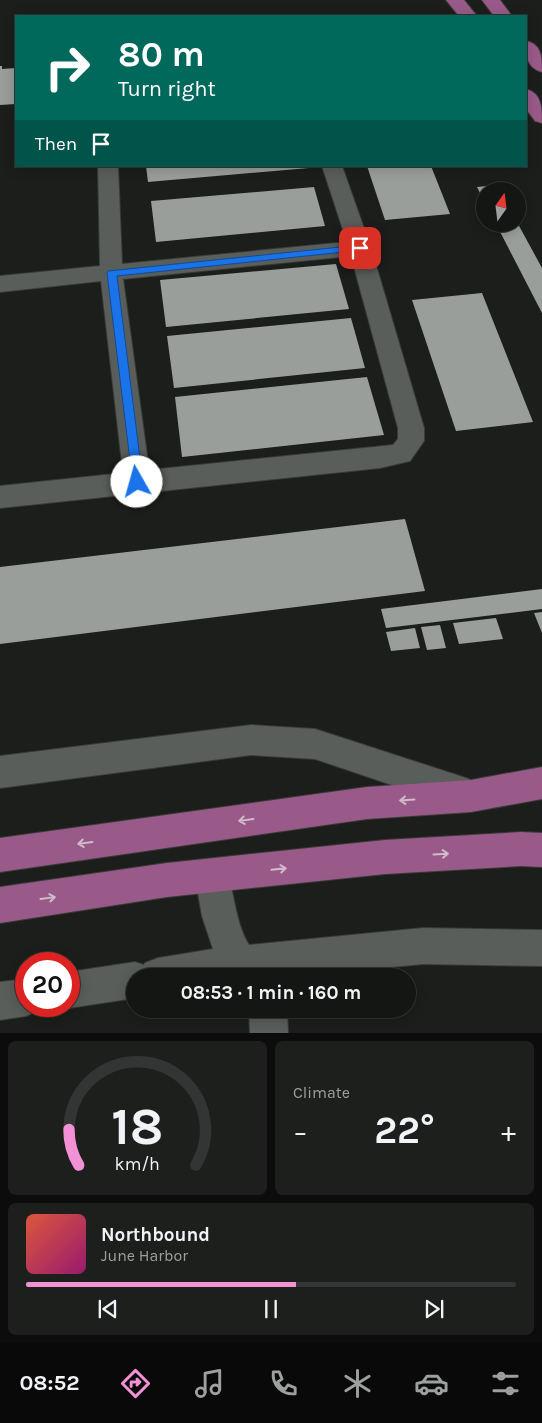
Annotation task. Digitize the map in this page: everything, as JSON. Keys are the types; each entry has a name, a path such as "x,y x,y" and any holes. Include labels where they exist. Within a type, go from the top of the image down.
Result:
{"main road":[{"path":"456,0 467,15"},
{"path":"491,0 502,15"},
{"path":"527,47 542,66"},
{"path":"527,96 542,117"},
{"path":"0,855 368,803 471,796 542,783"},
{"path":"0,905 168,880 385,857 521,849 542,850"}],"street":[{"path":"108,167 112,273 137,482"},
{"path":"0,497 380,458 401,454 410,441 411,428 360,248 332,167"},
{"path":"0,284 360,248"},
{"path":"0,772 252,740 315,744 471,796"},
{"path":"212,876 228,947 243,968"},
{"path":"259,968 423,946 542,948"},
{"path":"80,988 126,981"},
{"path":"0,1001 15,999"},
{"path":"268,1018 269,1033"}],"building":[{"path":"0,66 2,66 2,69 15,68 15,104 0,105"},
{"path":"146,167 309,167 309,168 148,182"},
{"path":"367,167 431,167 450,214 385,220"},
{"path":"314,187 325,226 156,242 151,201"},
{"path":"500,232 522,232 542,268 542,313"},
{"path":"336,264 349,309 166,327 160,280"},
{"path":"482,293 533,422 456,431 412,300"},
{"path":"351,318 365,368 174,388 167,336"},
{"path":"367,377 384,435 182,457 175,397"},
{"path":"405,519 425,591 0,644 0,567"},
{"path":"542,589 542,609 386,628 381,609"},
{"path":"542,612 542,633 534,613"},
{"path":"496,618 503,639 459,644 453,623"},
{"path":"440,625 446,648 427,650 421,627"},
{"path":"415,628 420,648 391,651 386,632"}],"route":[{"path":"137,482 112,273 360,248"}]}
